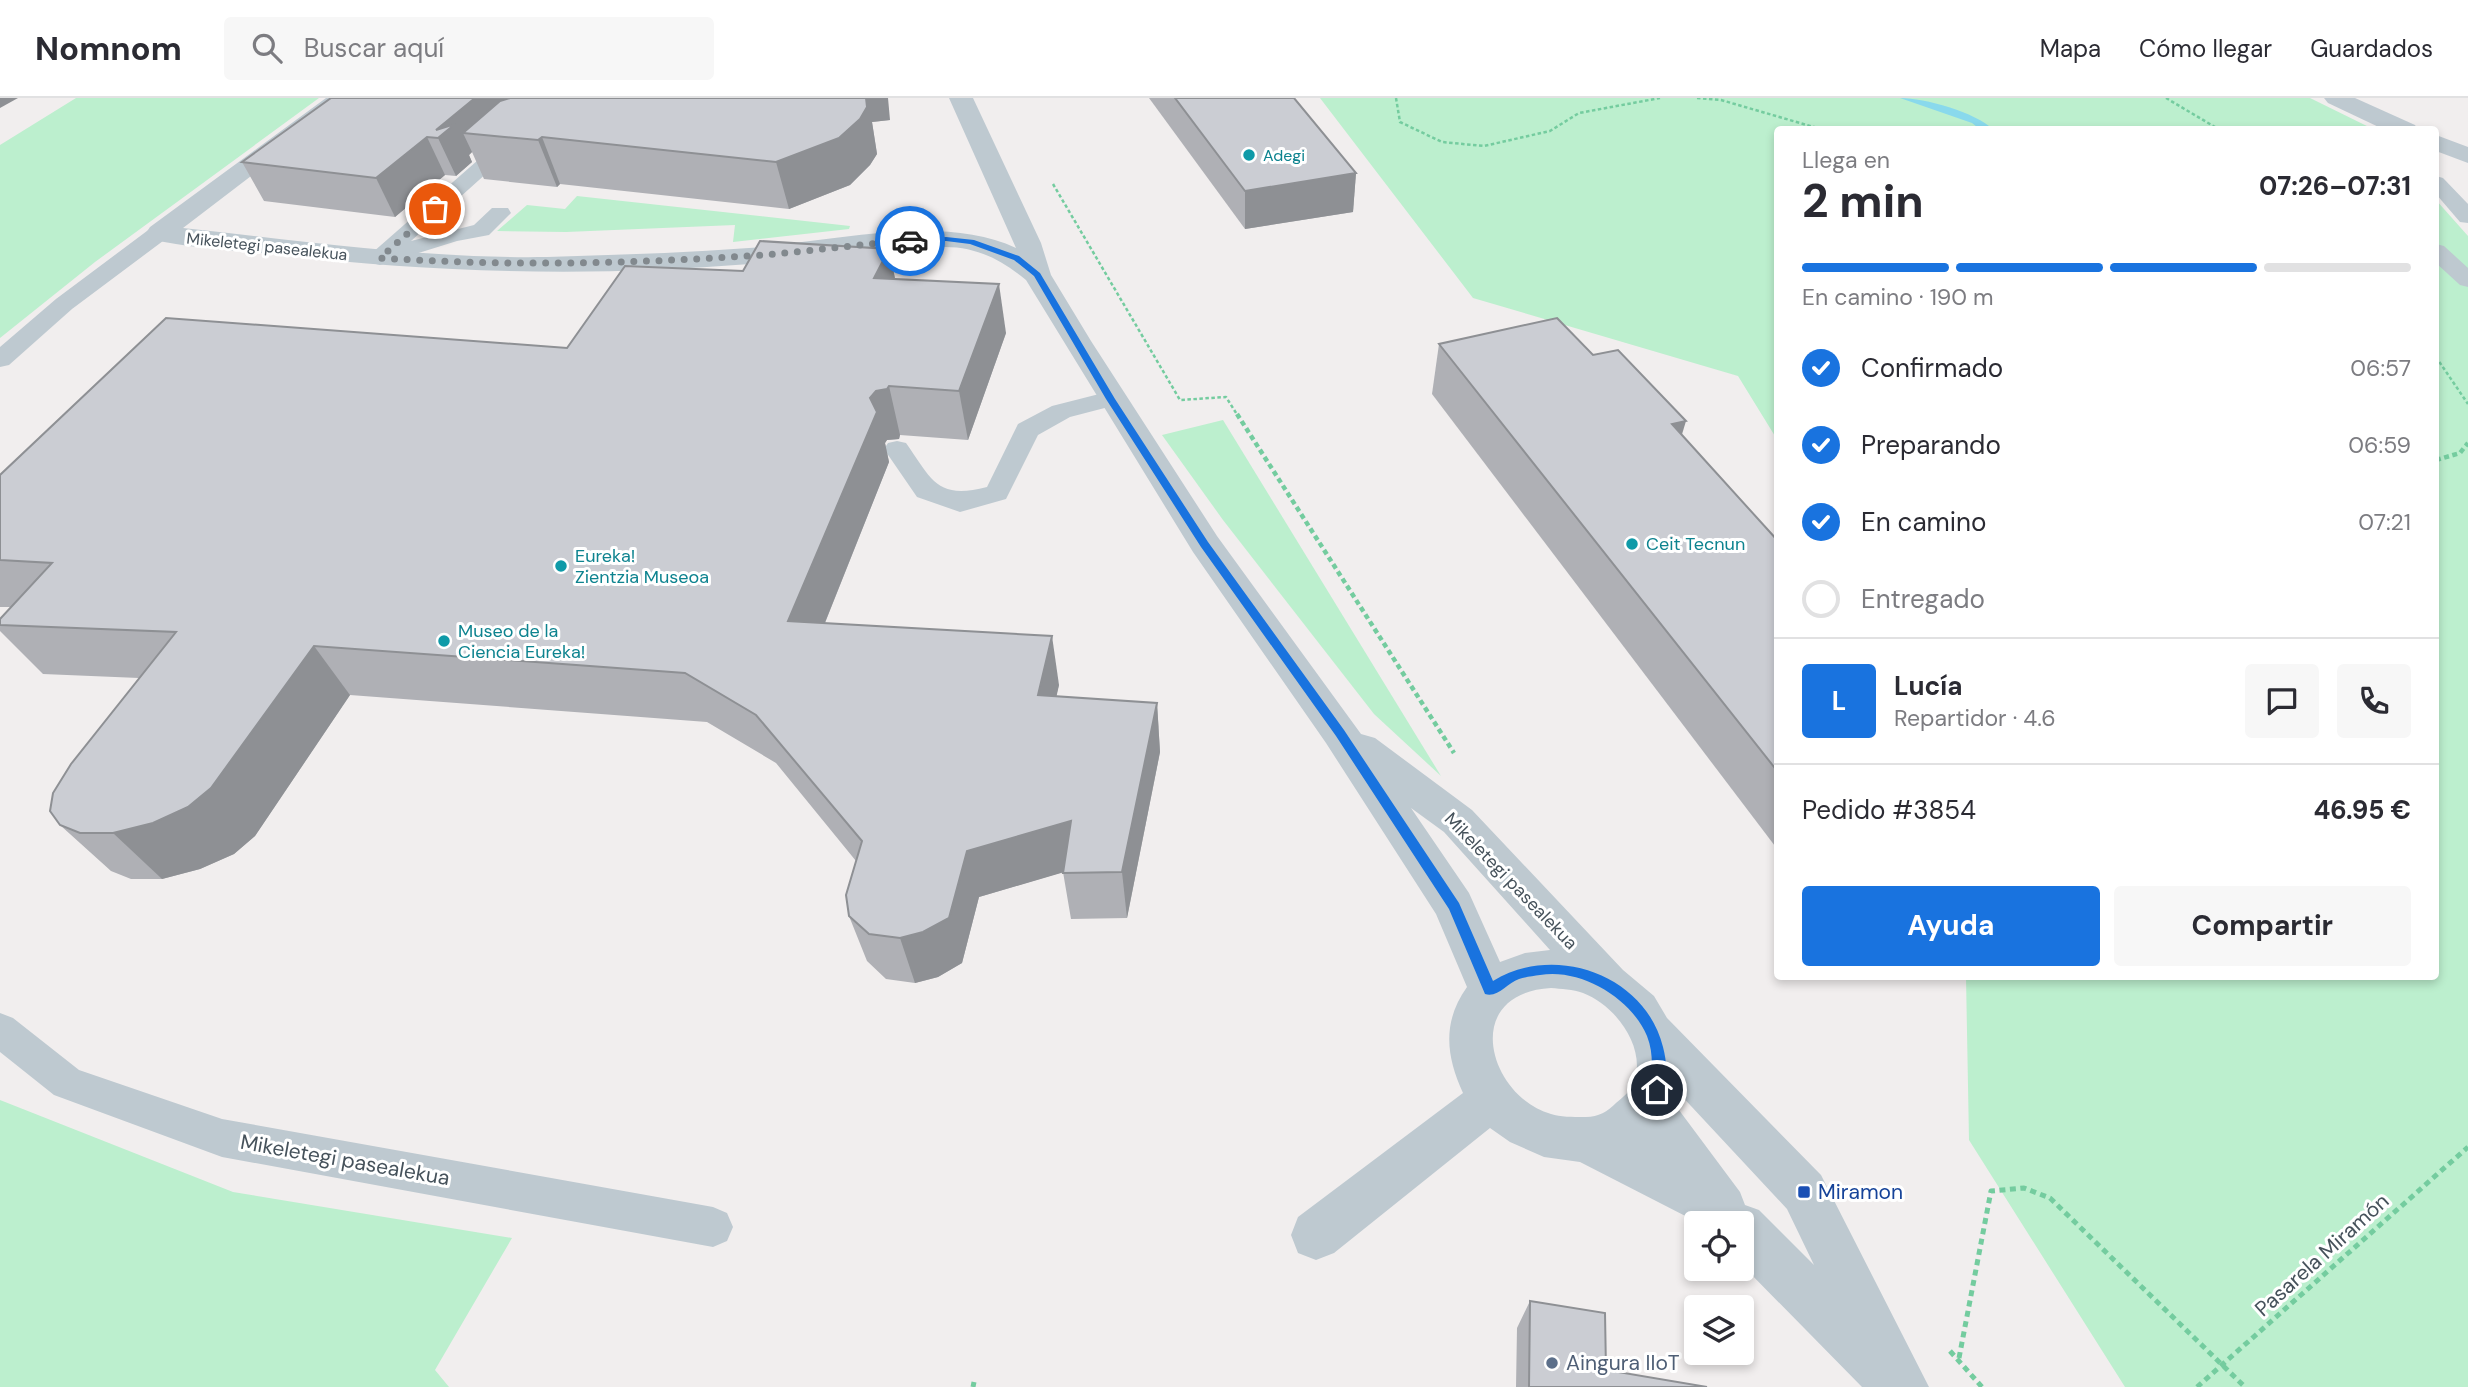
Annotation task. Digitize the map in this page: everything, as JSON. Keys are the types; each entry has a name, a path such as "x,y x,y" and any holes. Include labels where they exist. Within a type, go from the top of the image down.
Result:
{"street":[{"name":"Mikeletegi pasealekua","path":"159,233 341,98"},
{"name":"Mikeletegi pasealekua","path":"961,98 1028,243 1037,275 1111,399 1205,544 1340,733 1454,906 1490,990"},
{"path":"2336,98 2383,123"},
{"path":"2439,143 2468,156"},
{"name":"Mikeletegi pasealekua","path":"159,233 380,258 506,264 640,262 946,239 997,249 1016,258 1037,275"},
{"name":"Mikeletegi pasealekua","path":"1340,733 1458,821 1609,985 1635,1007 1653,1033 1804,1192 1901,1387"},
{"name":"Mikeletegi pasealekua","path":"1609,985 1579,972 1544,969 1514,975 1490,990 1474,1013 1469,1041 1474,1072 1492,1100 1519,1122 1551,1137 1585,1140 1617,1132 1648,1106 1657,1090 1660,1063 1653,1033"},
{"path":"1316,1234 1454,1126 1492,1100"},
{"name":"Mikeletegi pasealekua","path":"1648,1106 1726,1211"},
{"name":"Mikeletegi pasealekua","path":"1585,1140 1716,1211"},
{"name":"Mikeletegi pasealekua","path":"1754,1241 1901,1387"}],"lane":[{"path":"380,258 509,144"},
{"path":"2439,185 2468,217"},
{"path":"380,258 453,235 481,230 499,213"},
{"name":"Mikeletegi pasealekua","path":"0,360 64,304 159,233"},
{"path":"2439,254 2468,280"},
{"path":"897,449 926,491 960,503 997,494 1027,430 1060,411 1111,399"},
{"name":"Mikeletegi pasealekua","path":"0,1030 66,1083 222,1138 713,1227"}],"path":[{"path":"1396,98 1400,122 1442,142 1484,146 1550,131 1579,113 1660,98"},
{"path":"1697,98 1721,100 1810,126"},
{"path":"2166,98 2213,126"},
{"path":"1049,177 1180,400 1226,397 1476,787 1483,799 1458,821"},
{"path":"2439,360 2468,404"},
{"path":"2439,459 2460,453 2468,443"},
{"path":"2460,453 2468,457"},
{"name":"Pasarela Miramón","path":"2197,1387 2468,1147"},
{"path":"1958,1359 1991,1191 2024,1188 2050,1198 2245,1387"}],"green space":[{"path":"76,98 319,98 95,262 0,338 0,145"},
{"path":"1320,98 2310,98 2367,126 1774,126 1774,434 1738,376 1473,298"},
{"path":"577,196 850,226 849,229 733,242 735,225 566,232 497,231 527,205 565,209"},
{"path":"2439,203 2468,236 2468,1387 2125,1387 1969,1140 1966,980 2439,980"},
{"path":"1223,420 1441,776 1374,714 1223,520 1162,435"},
{"path":"0,1100 233,1192 512,1238 435,1370 449,1387 0,1387"}],"building":[{"path":"331,98 475,98 436,130 455,124 438,138 427,137 376,178 242,162"},
{"path":"510,98 866,98 867,107 860,119 839,138 776,162 542,137 538,140 463,133 500,101"},
{"path":"1175,98 1294,98 1356,173 1245,191"},
{"name":"Museo de la Ciencia Eureka!","path":"760,241 889,249 874,278 999,284 959,391 889,386 876,391 870,398 877,412 788,621 1052,636 1038,695 1157,703 1122,872 1063,873 1071,821 967,851 949,918 923,932 900,938 869,934 849,916 846,895 862,841 756,715 685,673 314,646 211,788 188,807 153,823 113,833 80,833 60,825 50,811 53,793 71,764 176,632 0,625 0,619 52,563 0,560 0,475 166,318 567,348 625,266 743,271"},
{"name":"Ceit Tecnun","path":"1557,318 1593,355 1618,350 1686,421 1672,424 1774,537 1774,767 1439,344"},
{"path":"1530,1301 1605,1313 1606,1370 1707,1387 1529,1387"}],"waterway":[{"path":"1905,98 1976,121 1983,126"}],"way so far":[{"path":"435,209 380,258 477,264 640,262 750,256 910,241"}],"place":[{"name":"Adegi","path":"1249,155"},
{"name":"Ceit Tecnun","path":"1632,544"},
{"name":"Eureka! Zientzia Museoa","path":"561,566"},
{"name":"Museo de la Ciencia Eureka!","path":"444,641"},
{"name":"Miramon","path":"1804,1192"},
{"name":"Aingura IIoT","path":"1552,1363"}],"route":[{"path":"910,241 946,239 972,242 1016,258 1037,275 1111,399 1205,544 1340,733 1454,906 1490,990 1514,975 1544,969 1579,972 1609,985 1635,1007 1653,1033 1660,1063 1657,1090"}]}
